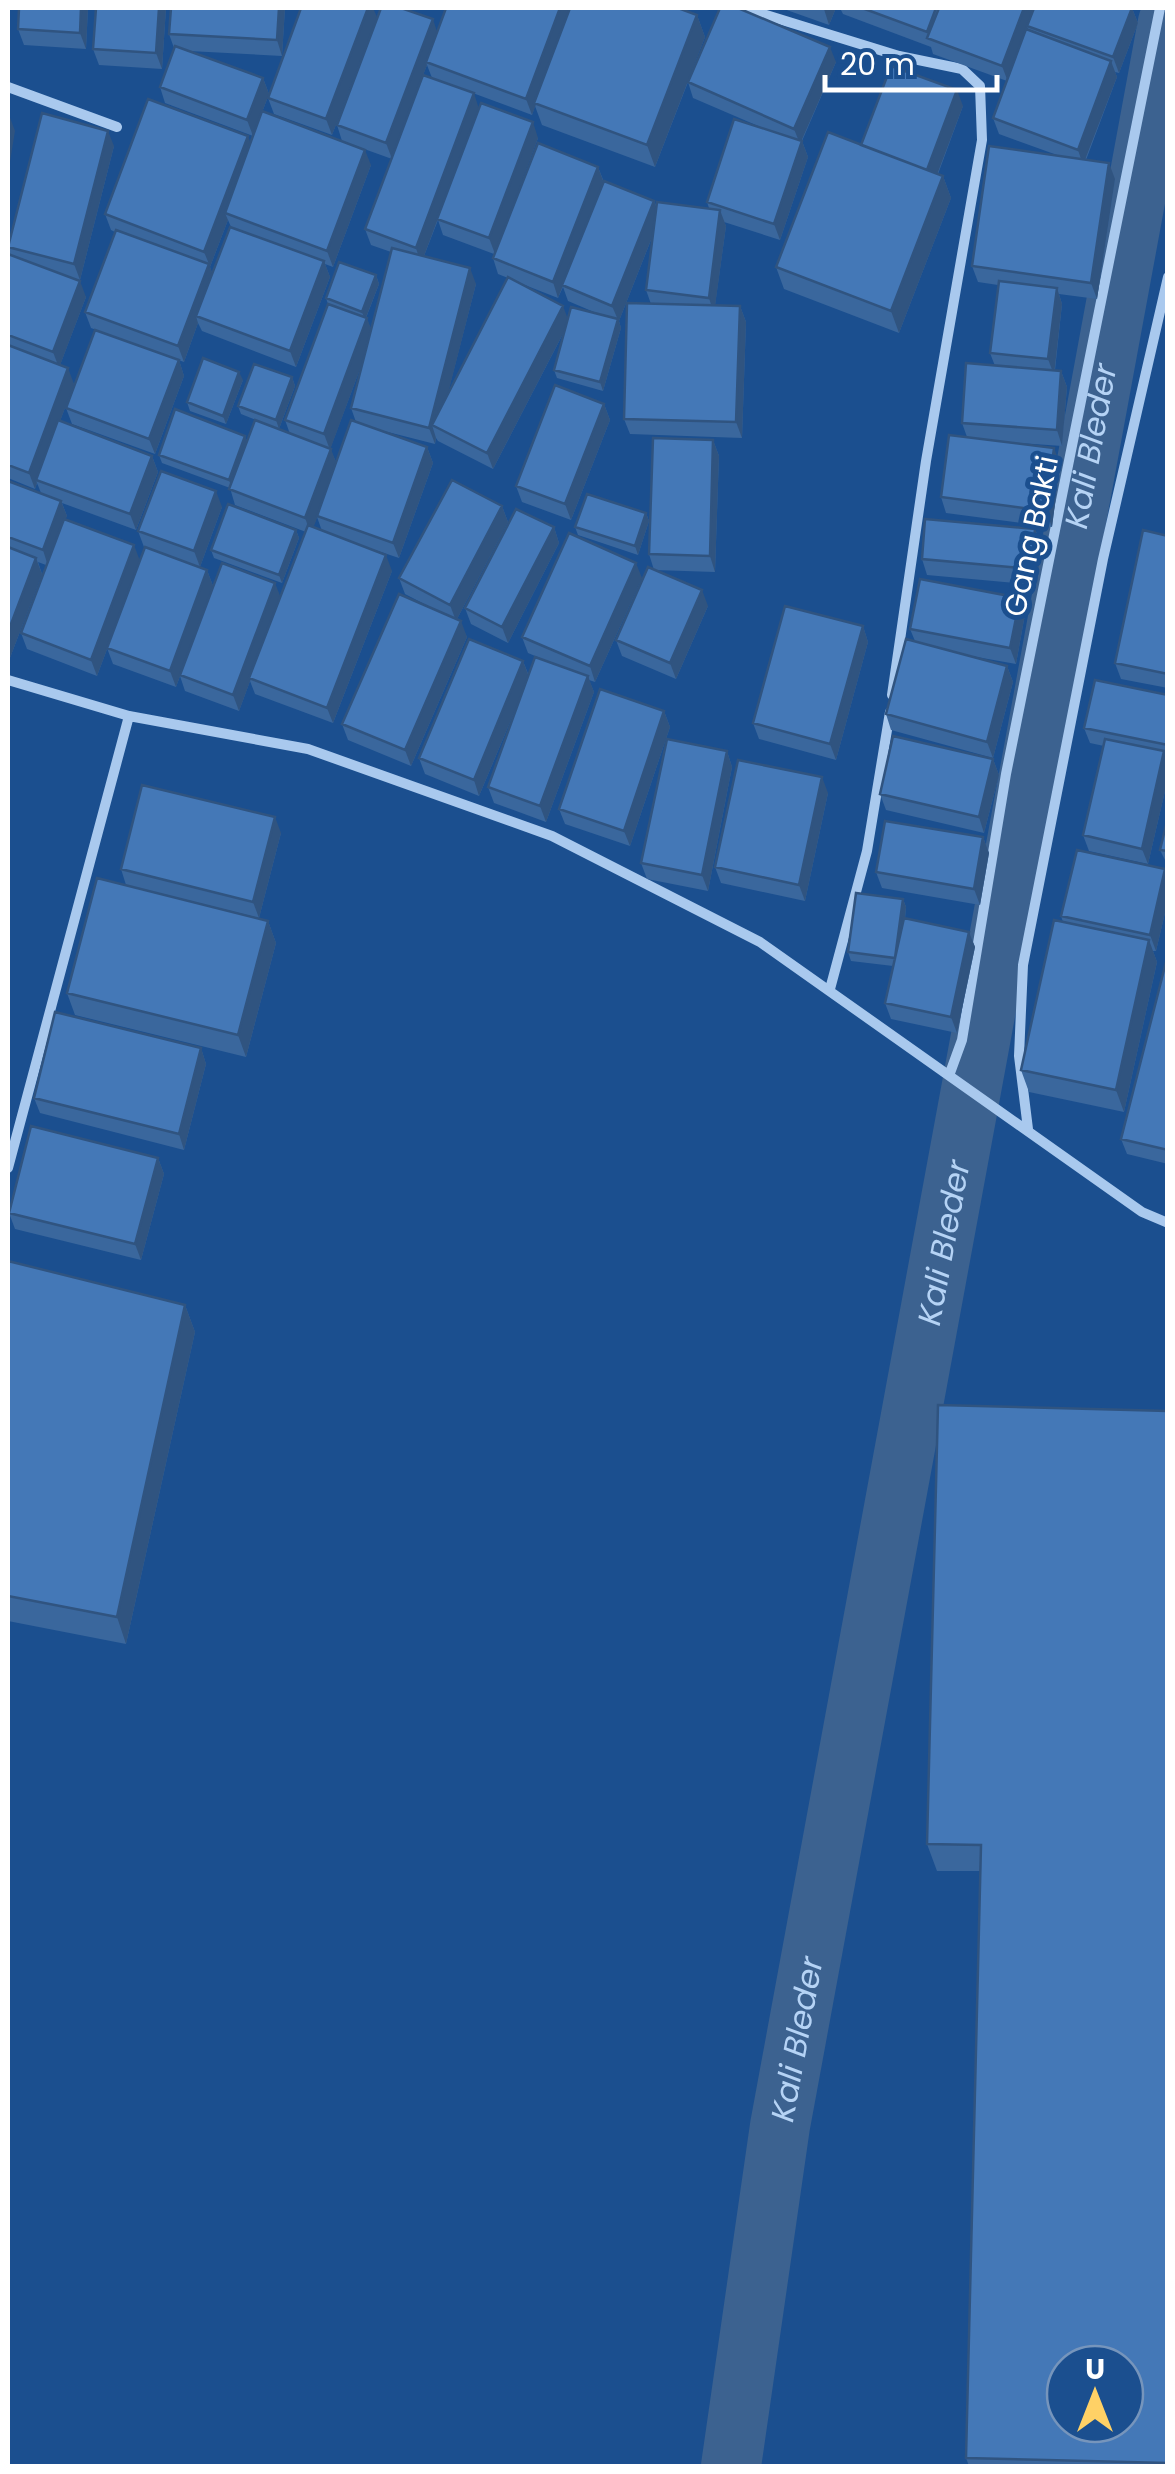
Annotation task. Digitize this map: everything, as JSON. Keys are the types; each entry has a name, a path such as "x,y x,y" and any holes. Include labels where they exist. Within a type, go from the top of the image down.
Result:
{"street":[{"path":"743,8 899,56 962,69 980,86 984,106 877,799 830,990"},
{"name":"Gang Bakti","path":"950,1073 962,1040 1006,774 1160,8"},
{"path":"8,87 117,127"},
{"path":"1028,1129 1019,1056 1024,965 1104,559 1168,277"},
{"path":"8,680 129,716 308,749 552,836 760,942 964,1082 1142,1212 1168,1223"},
{"path":"8,1168 129,716"}],"building":[{"path":"19,8 81,8 80,33 18,29"},
{"path":"96,8 159,8 156,53 93,49"},
{"path":"171,8 279,8 277,40 169,34"},
{"path":"301,8 368,8 326,119 268,98"},
{"path":"381,8 401,8 433,19 386,143 337,125"},
{"path":"446,8 560,8 526,99 426,62"},
{"path":"570,8 678,8 697,15 647,145 534,103"},
{"path":"720,8 738,8 830,47 794,129 688,82"},
{"path":"862,8 936,8 927,32"},
{"path":"939,8 1024,8 1002,66 927,38"},
{"path":"1034,8 1132,8 1113,57 1027,26"},
{"path":"1026,29 1111,61 1078,150 993,118"},
{"path":"175,46 263,78 247,120 160,87"},
{"path":"891,66 957,90 927,170 861,145"},
{"path":"423,75 474,93 416,248 365,229"},
{"path":"148,99 248,136 204,252 105,214"},
{"path":"481,103 533,122 489,238 437,219"},
{"path":"262,111 365,150 327,251 225,213"},
{"path":"42,113 108,131 74,264 8,247"},
{"path":"734,119 802,141 774,224 707,202"},
{"path":"828,132 943,176 891,311 776,267"},
{"path":"538,143 598,167 553,282 493,258"},
{"path":"989,146 1109,163 1091,283 972,266"},
{"path":"604,181 654,201 612,306 562,285"},
{"path":"657,202 720,210 709,298 646,290"},
{"path":"230,227 324,261 290,351 196,316"},
{"path":"116,230 209,264 178,346 85,312"},
{"path":"392,248 470,268 429,428 351,408"},
{"path":"8,254 80,281 53,352 8,335"},
{"path":"339,262 376,275 362,312 326,298"},
{"path":"508,277 563,306 487,453 432,425"},
{"path":"999,281 1057,288 1048,359 990,353"},
{"path":"627,303 740,306 736,422 624,419"},
{"path":"328,304 367,318 324,434 285,420"},
{"path":"571,307 618,319 600,382 554,370"},
{"path":"95,330 179,360 149,439 66,408"},
{"path":"8,345 68,368 29,473 8,465"},
{"path":"203,358 239,372 223,416 187,402"},
{"path":"966,363 1061,371 1057,430 962,423"},
{"path":"254,364 292,377 276,420 238,406"},
{"path":"555,385 604,404 565,504 516,486"},
{"path":"175,409 245,436 229,480 159,455"},
{"path":"58,420 152,456 130,514 36,480"},
{"path":"255,420 331,449 305,518 229,489"},
{"path":"351,420 427,447 393,543 317,516"},
{"path":"949,435 1054,448 1046,511 941,497"},
{"path":"653,438 713,440 710,556 649,554"},
{"path":"161,471 216,491 194,551 138,531"},
{"path":"452,480 502,506 450,605 399,578"},
{"path":"8,481 61,501 43,550 8,537"},
{"path":"587,494 646,513 635,546 575,527"},
{"path":"228,504 296,530 279,575 211,550"},
{"path":"516,509 554,527 502,627 465,608"},
{"path":"64,519 134,545 91,660 21,633"},
{"path":"925,519 1035,529 1031,569 922,559"},
{"path":"308,525 386,555 327,708 249,678"},
{"path":"1143,530 1168,536 1168,674 1115,663"},
{"path":"569,533 636,563 590,666 522,637"},
{"path":"8,547 36,558 8,632"},
{"path":"145,547 207,570 170,671 107,648"},
{"path":"222,563 275,583 233,695 180,675"},
{"path":"648,567 702,590 670,663 616,640"},
{"path":"920,579 1020,598 1010,648 910,629"},
{"path":"399,594 461,621 405,750 342,724"},
{"path":"785,606 863,626 830,744 753,723"},
{"path":"469,639 523,661 474,780 419,758"},
{"path":"906,639 1007,666 987,742 886,714"},
{"path":"535,657 588,676 540,806 488,787"},
{"path":"1095,680 1168,695 1168,745 1084,728"},
{"path":"600,689 664,711 624,831 559,809"},
{"path":"893,736 993,759 979,817 880,794"},
{"path":"667,739 727,751 702,875 641,863"},
{"path":"1105,739 1164,751 1142,849 1083,835"},
{"path":"738,760 822,777 799,885 715,867"},
{"path":"142,785 275,817 253,902 121,869"},
{"path":"1168,817 1168,851 1160,850"},
{"path":"885,821 983,837 974,889 876,872"},
{"path":"1077,850 1165,869 1150,935 1061,916"},
{"path":"97,878 268,921 238,1035 67,993"},
{"path":"856,893 903,899 895,958 848,952"},
{"path":"904,918 969,932 951,1017 885,1003"},
{"path":"1054,920 1149,940 1116,1090 1021,1070"},
{"path":"1168,962 1168,1150 1121,1139"},
{"path":"55,1012 201,1048 179,1134 34,1098"},
{"path":"31,1126 158,1158 135,1244 9,1213"},
{"path":"8,1261 185,1305 117,1617 8,1596"},
{"path":"938,1405 1168,1411 1168,2463 966,2458 981,1845 927,1844"}],"waterway":[{"name":"Kali Bleder","path":"731,2466 780,2126 1168,22"}]}
